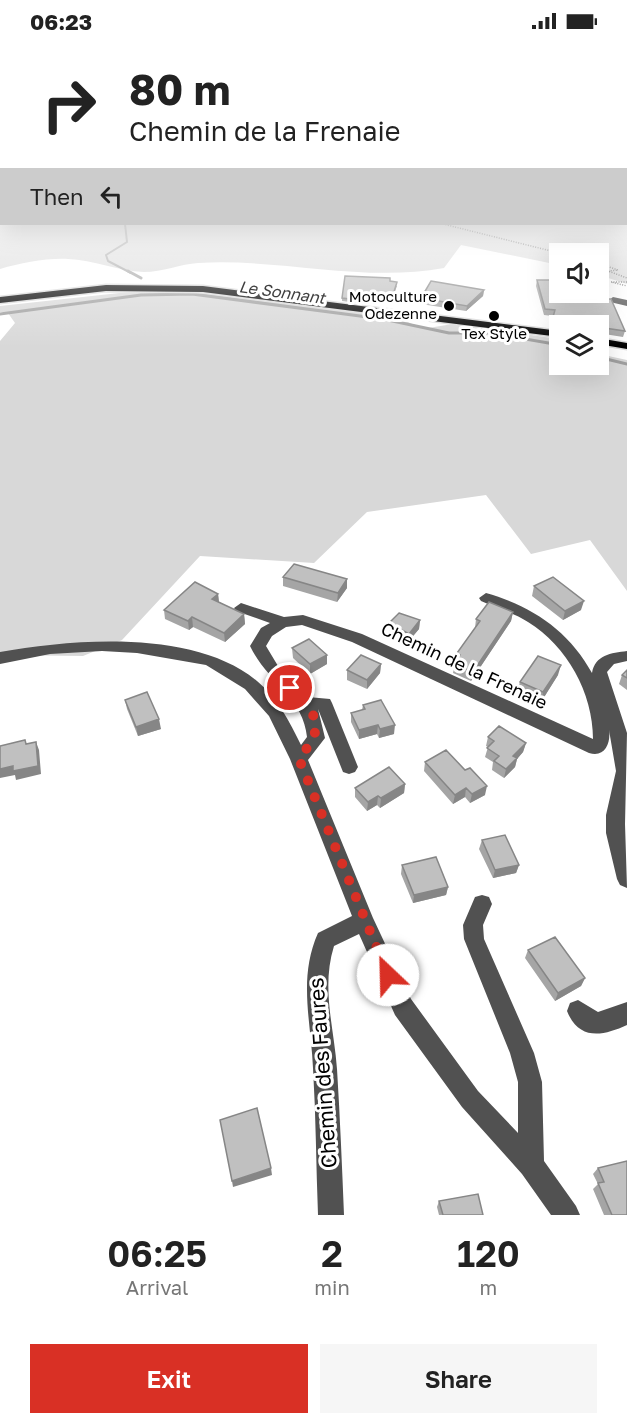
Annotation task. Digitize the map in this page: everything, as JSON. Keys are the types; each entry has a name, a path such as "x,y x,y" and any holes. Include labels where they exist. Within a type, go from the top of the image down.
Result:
{"main road":[{"path":"0,300 106,288 203,289 549,333"},
{"path":"609,343 627,346"}],"street":[{"path":"612,300 627,303"},
{"name":"Chemin de la Frenaie","path":"284,622 303,620 357,638 594,748 602,741 601,719 588,678 568,648 533,618 486,598"},
{"path":"241,608 284,622"},
{"path":"284,622 266,632 258,646 262,659 312,712 316,723 316,738 299,759"},
{"path":"0,658 50,649 102,646 173,652 210,660 251,685 276,712 299,759 364,921 402,1007 470,1099 531,1165 567,1215"},
{"path":"627,656 609,659 599,671 606,700 622,738 625,782 617,808 619,859 627,879"},
{"path":"304,703 324,703 349,767"},
{"path":"482,904 473,925 474,939 522,1053 530,1082 531,1165"},
{"name":"Chemin des Faures","path":"331,1215 325,1064 315,992 316,963 325,940 364,921"},
{"path":"578,1011 595,1024 608,1022 627,1013"}],"path":[{"path":"497,238 549,251"},
{"path":"609,267 618,270 609,271"},
{"path":"609,271 627,278"}],"shaded area":[{"path":"0,238 627,238 627,284 609,278 609,243 549,243 549,263 461,245 444,268 383,273 229,262 198,263 144,272 77,260 34,261 0,269"},
{"path":"147,290 213,293 398,317 416,326 428,328 453,324 549,338 549,375 609,375 609,356 627,360 627,591 590,540 531,554 486,495 367,512 314,563 200,556 122,640 83,656 0,655 0,341 15,323 8,313 0,312 0,306"}],"building":[{"path":"345,276 390,278 390,281 397,282 392,298 371,293 366,301 342,298"},
{"path":"537,280 549,280 549,303 609,303 611,299 625,331 609,329 609,315 554,315 555,310 545,309"},
{"path":"431,281 484,290 467,306 421,298"},
{"path":"294,564 347,579 338,593 283,577"},
{"path":"553,577 584,601 565,611 534,586"},
{"path":"195,582 218,594 212,599 244,614 224,633 192,617 188,621 164,610"},
{"path":"489,602 513,612 473,672 454,663 460,655 457,653 480,621 476,619"},
{"path":"399,613 420,620 409,634 389,623"},
{"path":"309,639 327,655 310,664 292,648"},
{"path":"361,655 381,664 367,680 347,670"},
{"path":"538,656 561,665 543,692 520,682"},
{"path":"147,692 159,719 136,727 125,700"},
{"path":"381,700 395,725 380,729 378,725 359,730 351,713 365,709 363,705"},
{"path":"499,726 526,743 513,756 517,758 506,769 494,761 499,756 487,748 494,741 488,737"},
{"path":"25,740 26,744 36,742 38,766 13,771 13,766 0,769 0,746"},
{"path":"446,750 465,770 470,768 487,786 472,794 466,788 455,795 425,762"},
{"path":"389,767 405,784 381,798 378,796 368,802 355,788"},
{"path":"505,835 519,865 495,870 482,840"},
{"path":"436,857 448,887 414,895 402,865"},
{"path":"555,937 585,978 558,993 528,950"},
{"path":"257,1108 271,1168 232,1181 220,1120"},
{"path":"627,1161 627,1215 612,1215 598,1183 604,1182 598,1168"},
{"path":"478,1194 483,1215 443,1215 439,1201"}],"waterway":[{"path":"127,238 127,242 106,255 108,261 131,273"},
{"path":"128,271 141,278"},
{"name":"Le Sonnant","path":"0,314 141,295 192,294 383,319 449,333 491,333 549,343"},
{"name":"Le Sonnant","path":"609,360 627,364"}],"place":[{"name":"Motoculture Odezenne","path":"449,306"},
{"name":"Tex Style","path":"494,316"}],"route":[{"path":"290,688 312,712 316,723 316,738 299,759 388,975"}]}
